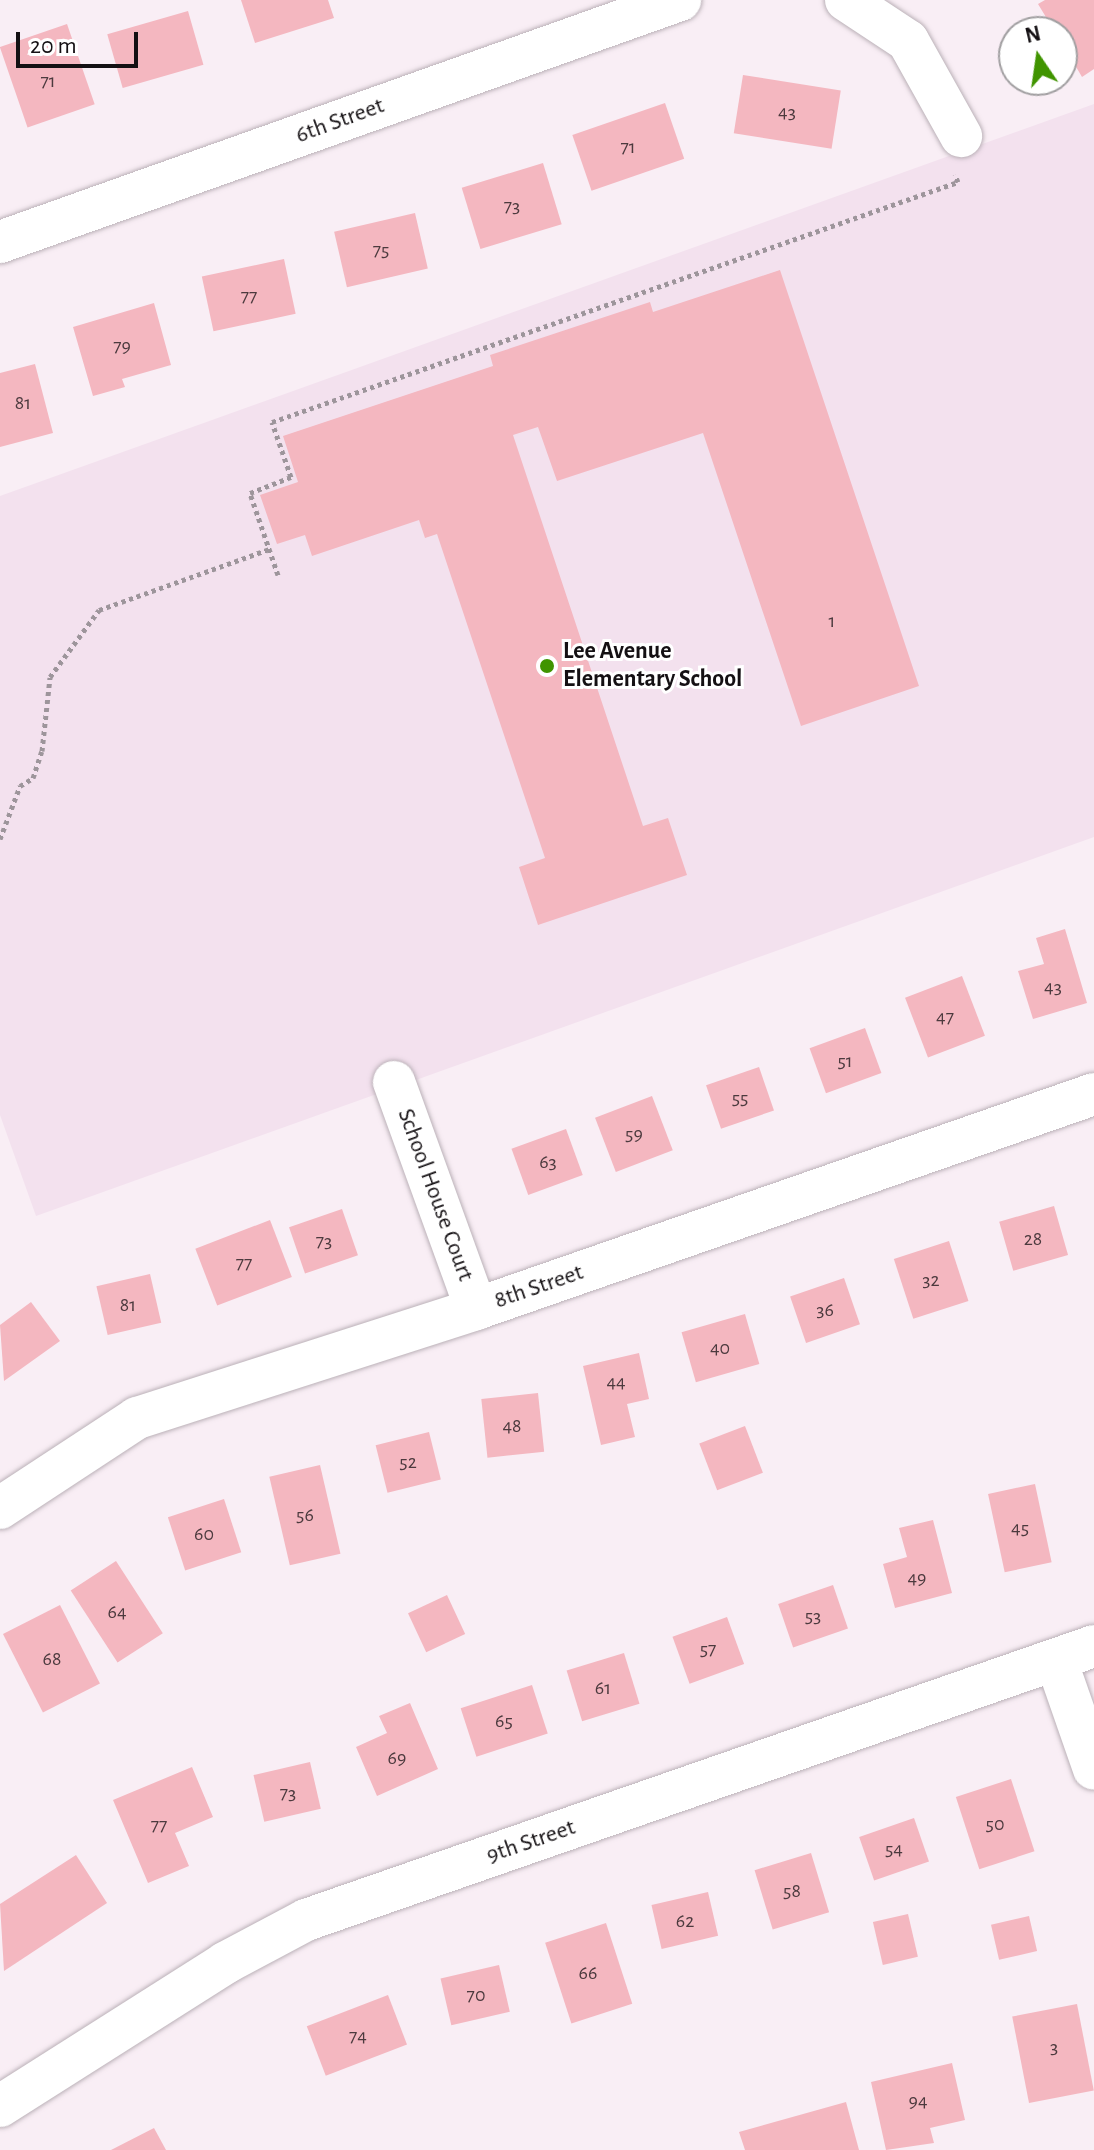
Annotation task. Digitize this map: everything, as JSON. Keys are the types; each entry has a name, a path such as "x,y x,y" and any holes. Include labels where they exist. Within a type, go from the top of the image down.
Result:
{"street":[{"name":"6th Street","path":"0,242 680,0"},
{"path":"846,0 908,41 956,152"},
{"name":"School House Court","path":"394,1082 476,1309"},
{"name":"8th Street","path":"0,1508 137,1418 476,1309 1094,1094"},
{"path":"1075,1653 1094,1769"},
{"name":"9th Street","path":"0,2106 225,1963 306,1920 1075,1653"}],"path":[{"path":"278,575 250,493 291,477 272,422 958,182 956,152"},
{"path":"0,839 20,786 33,778 42,751 50,677 99,610 269,549"}],"shaded area":[{"name":"Lee Avenue Elementary School","path":"1094,104 1094,837 36,1216 0,1115 0,496"}],"building":[{"path":"241,0 328,0 334,18 255,43"},
{"path":"1045,0 1094,0 1094,69 1082,77 1078,70 1078,16 1045,16 1038,4"},
{"path":"188,11 203,65 123,88 107,34"},
{"path":"67,24 95,104 28,127 0,47"},
{"path":"743,75 841,90 832,149 734,133"},
{"path":"665,103 684,159 592,191 572,135"},
{"path":"543,163 562,224 480,249 462,188"},
{"path":"415,213 428,269 347,287 334,232"},
{"path":"284,259 296,314 213,331 202,276"},
{"path":"780,270 919,686 801,726 703,433 557,481 538,427 513,435 643,826 668,818 687,875 538,925 519,867 545,858 437,534 425,538 419,520 312,556 305,535 277,544 260,495 298,482 283,436 493,366 490,355 650,302 653,312"},
{"path":"154,303 171,365 122,379 125,387 93,396 73,327"},
{"path":"35,364 53,433 0,447 0,373"},
{"path":"1065,929 1087,1003 1033,1019 1018,971 1044,964 1036,938"},
{"path":"962,976 985,1036 928,1058 905,998"},
{"path":"865,1028 881,1073 826,1093 810,1048"},
{"path":"759,1067 774,1110 721,1129 706,1085"},
{"path":"652,1096 673,1150 616,1172 595,1118"},
{"path":"566,1129 583,1175 528,1195 511,1149"},
{"path":"1054,1206 1068,1255 1013,1271 999,1222"},
{"path":"342,1209 358,1255 305,1274 289,1227"},
{"path":"270,1220 292,1277 217,1306 195,1249"},
{"path":"949,1241 968,1301 913,1319 894,1259"},
{"path":"150,1274 161,1323 108,1335 96,1286"},
{"path":"844,1278 860,1324 806,1343 790,1297"},
{"path":"31,1302 60,1341 4,1381 0,1325"},
{"path":"745,1314 759,1364 696,1382 682,1332"},
{"path":"639,1353 649,1399 627,1404 635,1437 601,1445 583,1366"},
{"path":"538,1393 544,1452 487,1458 481,1399"},
{"path":"745,1426 763,1473 717,1490 699,1444"},
{"path":"429,1432 441,1480 387,1493 376,1445"},
{"path":"320,1465 340,1554 290,1565 269,1477"},
{"path":"1035,1484 1052,1562 1005,1572 988,1494"},
{"path":"224,1499 241,1552 185,1570 168,1517"},
{"path":"933,1520 952,1593 895,1608 883,1564 907,1557 899,1528"},
{"path":"116,1561 163,1633 118,1663 71,1590"},
{"path":"833,1585 848,1628 793,1647 778,1604"},
{"path":"447,1595 465,1634 426,1652 408,1613"},
{"path":"60,1605 100,1683 43,1712 3,1634"},
{"path":"727,1617 744,1664 690,1684 672,1637"},
{"path":"624,1653 639,1704 582,1721 567,1671"},
{"path":"532,1685 548,1734 476,1757 461,1708"},
{"path":"410,1703 438,1769 377,1796 356,1747 387,1733 379,1716"},
{"path":"310,1762 321,1809 264,1822 253,1775"},
{"path":"192,1767 213,1817 175,1833 189,1866 148,1883 113,1800"},
{"path":"1011,1779 1034,1851 979,1869 956,1797"},
{"path":"914,1818 929,1861 874,1880 859,1837"},
{"path":"811,1853 829,1912 773,1930 755,1870"},
{"path":"76,1855 107,1903 4,1971 0,1904"},
{"path":"708,1892 718,1936 662,1949 651,1905"},
{"path":"908,1914 918,1957 883,1965 873,1922"},
{"path":"1029,1916 1037,1951 999,1960 991,1925"},
{"path":"606,1923 632,2004 571,2024 545,1943"},
{"path":"499,1965 510,2012 451,2025 441,1978"},
{"path":"388,1995 407,2044 326,2076 307,2026"},
{"path":"1077,2004 1094,2090 1029,2103 1012,2017"},
{"path":"952,2063 965,2120 930,2128 934,2143 886,2150 871,2082"},
{"path":"846,2102 859,2150 745,2150 739,2132"},
{"path":"154,2128 166,2150 111,2150"}],"place":[{"name":"Lee Avenue Elementary School","path":"547,666"}]}
